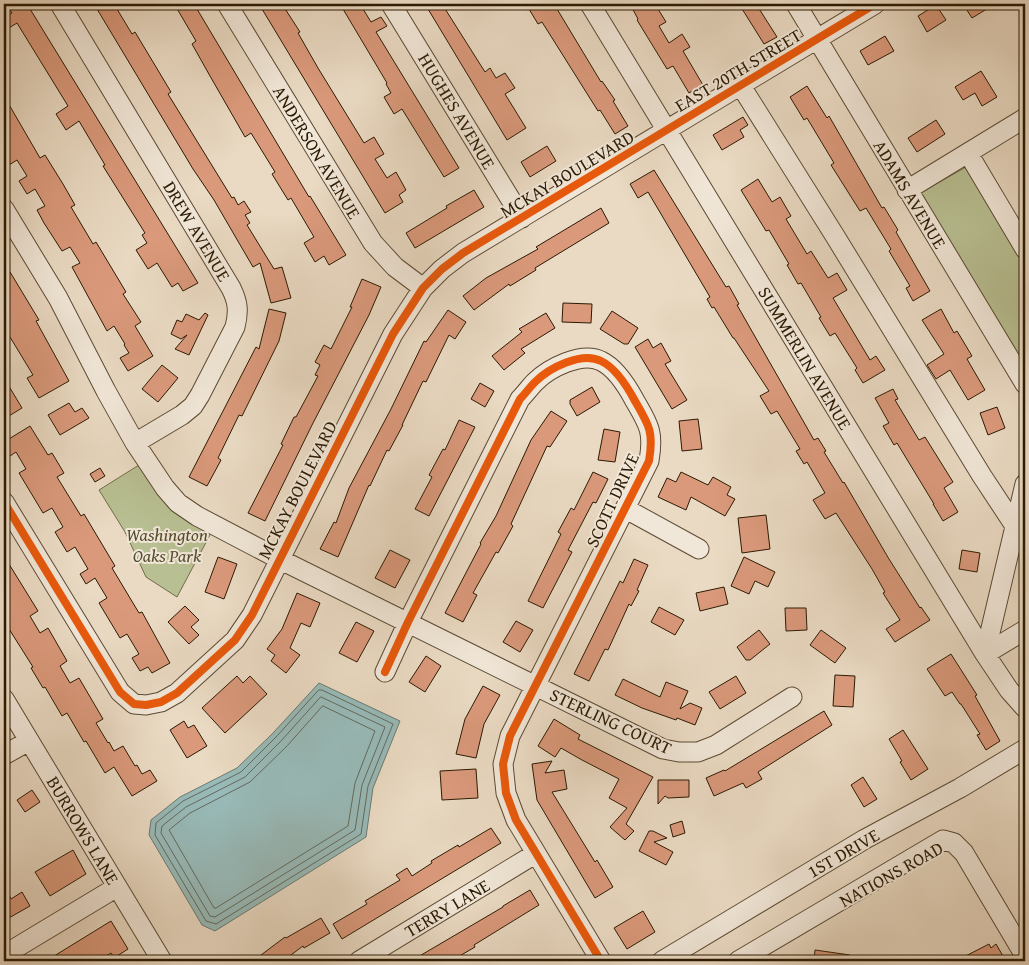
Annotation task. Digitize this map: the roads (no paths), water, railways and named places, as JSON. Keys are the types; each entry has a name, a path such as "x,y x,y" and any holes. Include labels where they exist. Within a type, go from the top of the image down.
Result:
{"street":[{"name":"DREW AVENUE","path":"60,4 238,302 238,315 235,326 196,401 182,415 136,443"},
{"name":"ANDERSON AVENUE","path":"227,4 373,243 396,267 423,288"},
{"name":"HUGHES AVENUE","path":"391,4 522,218"},
{"name":"SUMMERLIN AVENUE","path":"590,4 985,654 1009,690 1025,708"},
{"name":"ADAMS AVENUE","path":"796,4 1025,384"},
{"name":"EAST 20TH STREET","path":"667,131 875,4"},
{"path":"741,86 982,476 1019,525"},
{"path":"907,190 1025,118"},
{"name":"MCKAY BOULEVARD","path":"4,502 120,692 134,704 146,705 161,702 177,693 235,640 252,615 393,334 423,288 442,269 463,254 667,131"},
{"path":"968,153 1025,249"},
{"name":"STERLING COURT","path":"4,209 58,298 106,391 164,488 178,503 196,516 663,749 679,752 698,752 716,745 792,697"},
{"name":"SCOTT DRIVE","path":"385,672 408,622 520,399 536,380 556,367 581,357 600,360 614,371 628,388 650,427 652,444 649,461 510,736 503,764 506,793 516,820 601,961"},
{"path":"985,654 1019,525 1025,484"},
{"path":"626,509 700,549"},
{"path":"985,654 1025,630"},
{"name":"BURROWS LANE","path":"4,699 162,961"},
{"path":"4,755 29,741"},
{"name":"1ST DRIVE","path":"662,961 866,838 960,788 1025,748"},
{"name":"NATIONS ROAD","path":"738,961 943,840 954,843 964,852 1025,956"},
{"name":"TERRY LANE","path":"359,961 535,854"},
{"path":"4,955 117,887"}],"water":[{"path":"319,683 400,721 373,788 366,837 215,931 202,925 149,835 151,820 180,797 237,768 273,733"}],"park label":[{"name":"Washington Oaks Park","path":"167,544"}]}
